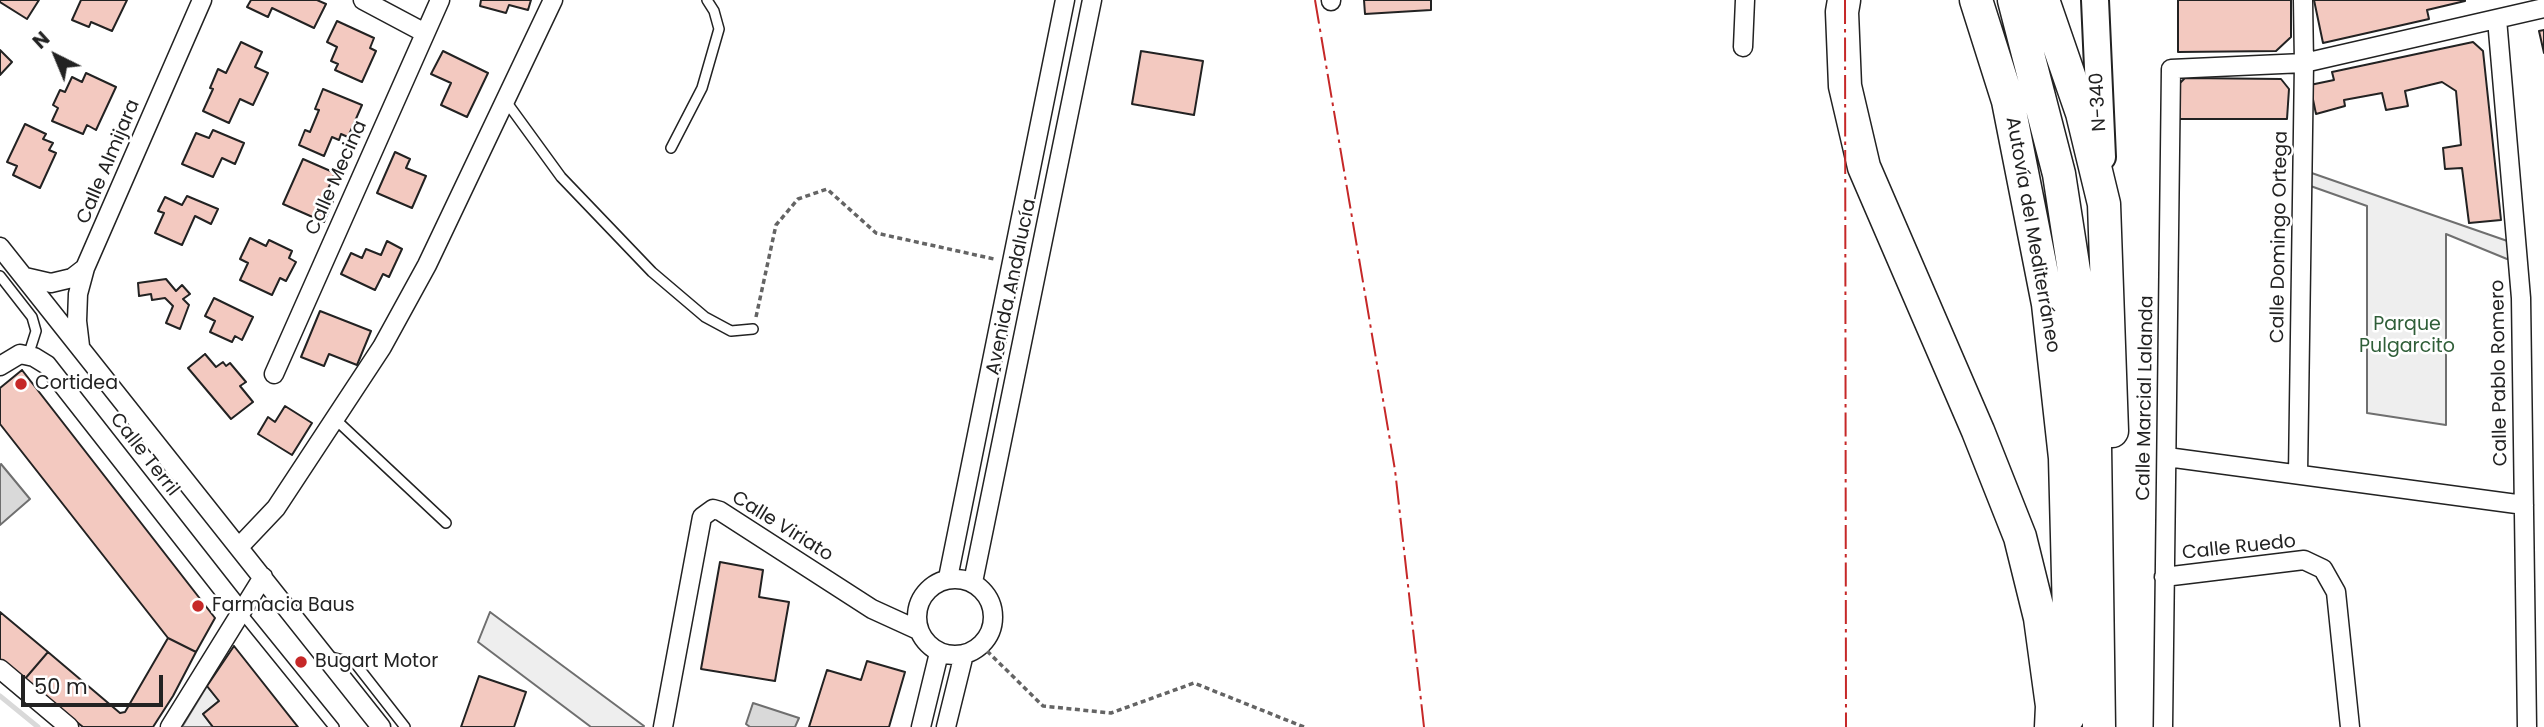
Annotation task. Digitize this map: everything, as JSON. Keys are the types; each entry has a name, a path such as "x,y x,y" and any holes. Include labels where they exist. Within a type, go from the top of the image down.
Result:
{"highway":[{"path":"1844,0 1844,86 1864,167 1978,431 2020,537 2040,618 2052,706 2051,727"},
{"name":"Autovía del Mediterráneo","path":"1976,0 2008,101 2048,304 2065,458 2070,654 2068,727"},
{"name":"Autovía del Mediterráneo","path":"2014,0 2059,174 2079,303 2095,445 2100,712"},
{"path":"2043,0 2082,113 2104,204 2110,327 2116,593 2100,712"},
{"path":"2036,727 2040,618"}],"main road":[{"name":"N-340","path":"2095,0 2104,204"}],"street":[{"name":"Calle Almijara","path":"80,346 78,295 85,268 202,0"},
{"path":"363,0 425,33"},
{"name":"Calle Mecina","path":"274,374 440,0"},
{"path":"239,547 276,508 382,347 427,265 553,0"},
{"name":"Avenida Andalucía","path":"948,579 1065,0"},
{"name":"Avenida Andalucía","path":"972,582 1092,0"},
{"path":"1743,47 1745,0"},
{"name":"Calle Domingo Ortega","path":"2298,474 2303,0"},
{"path":"2304,63 2497,19 2533,6"},
{"name":"Calle Pablo Romero","path":"2497,19 2521,298 2527,727"},
{"name":"Calle Marcial Lalanda","path":"2163,727 2171,69 2304,63"},
{"path":"0,247 380,727"},
{"path":"25,277 51,283 72,278 85,268"},
{"path":"0,366 20,354 28,356"},
{"name":"Calle Terril","path":"28,356 47,365 240,611"},
{"path":"2166,457 2524,505"},
{"name":"Calle Viriato","path":"663,727 702,517 713,509 872,609 918,630"},
{"name":"Calle Ruedo","path":"2164,577 2304,560 2323,569 2336,592 2350,727"},
{"path":"170,727 263,577"},
{"path":"961,578 972,582 982,590 993,611 989,635 981,645 964,654 939,653 925,642 918,630 918,604 925,592 935,583 961,578"},
{"path":"921,727 939,653"},
{"path":"946,727 964,654"},
{"path":"0,669 69,727"}],"lane":[{"path":"671,148 702,88 719,29 714,11 707,0"},
{"path":"505,100 561,177 652,272 705,317 732,331 753,329"},
{"path":"0,276 32,317 36,331 28,356"},
{"path":"335,419 446,523"},
{"path":"240,611 334,727"},
{"path":"324,655 355,663 405,727"}],"path":[{"path":"753,329 776,225 798,199 827,189 876,233 998,260"},
{"path":"981,645 1043,706 1111,713 1194,683 1304,727"}],"green space":[{"name":"Parque Pulgarcito","path":"2303,170 2516,244 2517,258 2507,259 2446,234 2446,425 2367,413 2367,206 2302,183"},
{"path":"490,612 644,726 591,727 478,642"}],"shaded area":[{"path":"1,464 30,499 0,525 0,466"},
{"path":"207,686 219,701 203,714 213,727 182,727"},
{"path":"753,703 799,718 795,727 750,727 746,724"}],"building":[{"path":"0,0 39,0 27,19"},
{"path":"81,0 127,0 112,31 91,22 89,27 72,20"},
{"path":"251,0 317,0 326,4 314,28 272,8 268,17 247,7"},
{"path":"481,0 531,0 528,10 509,5 506,13 480,6"},
{"path":"1364,0 1431,0 1431,10 1365,14"},
{"path":"2178,0 2291,0 2291,37 2276,51 2178,52"},
{"path":"2314,0 2465,1 2427,10 2429,19 2323,43"},
{"path":"337,21 374,38 370,48 376,51 362,82 335,70 338,64 331,61 337,47 327,42"},
{"path":"2544,30 2544,53 2539,31"},
{"path":"241,42 262,52 255,67 268,73 253,105 240,99 229,123 203,111 218,69 226,73"},
{"path":"2473,42 2483,51 2501,220 2469,223 2462,168 2445,169 2443,148 2461,145 2456,91 2442,82 2405,91 2408,106 2386,110 2382,93 2344,100 2345,106 2316,114 2310,85 2334,80 2332,72"},
{"path":"0,50 12,62 0,75"},
{"path":"443,51 488,73 467,117 441,105 451,83 431,74"},
{"path":"1141,51 1203,61 1194,115 1132,104"},
{"path":"86,73 116,87 96,130 87,125 83,134 52,121 58,108 53,105 60,90 65,92 72,77 82,82"},
{"path":"2185,78 2281,79 2289,89 2287,119 2176,119 2176,87"},
{"path":"323,89 362,105 348,137 341,134 339,140 332,137 324,156 299,145 305,130 310,132 319,110 315,109"},
{"path":"25,124 46,134 43,139 53,143 49,150 56,153 40,188 13,175 17,166 7,162"},
{"path":"213,130 244,143 235,164 222,158 213,177 182,164 196,133 209,138"},
{"path":"395,152 410,159 406,168 426,176 412,208 377,193"},
{"path":"303,159 335,173 324,198 333,201 324,222 283,204"},
{"path":"187,196 218,209 211,224 195,216 182,245 155,233 164,213 158,211 165,197 182,205"},
{"path":"250,238 266,246 269,240 292,251 289,258 296,262 286,281 280,278 272,295 240,280 248,263 240,259"},
{"path":"387,241 402,249 389,277 383,274 375,290 341,274 351,253 362,258 366,249 381,255"},
{"path":"166,279 176,291 182,285 190,294 183,299 189,305 180,329 166,323 173,306 165,298 152,300 151,294 139,296 138,283"},
{"path":"214,298 253,317 242,340 235,336 232,342 210,332 215,321 205,316"},
{"path":"320,311 371,331 357,365 329,354 324,366 301,357"},
{"path":"205,354 216,367 223,362 226,366 230,363 246,382 240,386 253,402 231,419 188,368"},
{"path":"22,370 215,618 196,652 168,638 0,424 0,388"},
{"path":"285,406 312,423 292,455 258,434 268,417 275,422"},
{"path":"720,562 763,570 759,597 789,602 775,681 701,669"},
{"path":"0,612 48,652 24,680 0,659"},
{"path":"168,638 196,652 153,727 83,727 24,680 48,652 120,713 125,712"},
{"path":"234,646 298,727 213,727 203,714 219,701 207,686"},
{"path":"867,661 905,672 889,727 809,727 827,670 861,680"},
{"path":"479,676 526,692 514,727 461,727"}],"waterway":[{"path":"0,696 38,727"}],"power":[{"path":"1315,0 1395,470 1424,727"},
{"path":"1845,0 1846,727"}],"place":[{"name":"Cortidea","path":"21,384"},
{"name":"Farmacia Baus","path":"198,606"},
{"name":"Bugart Motor","path":"301,662"}]}
